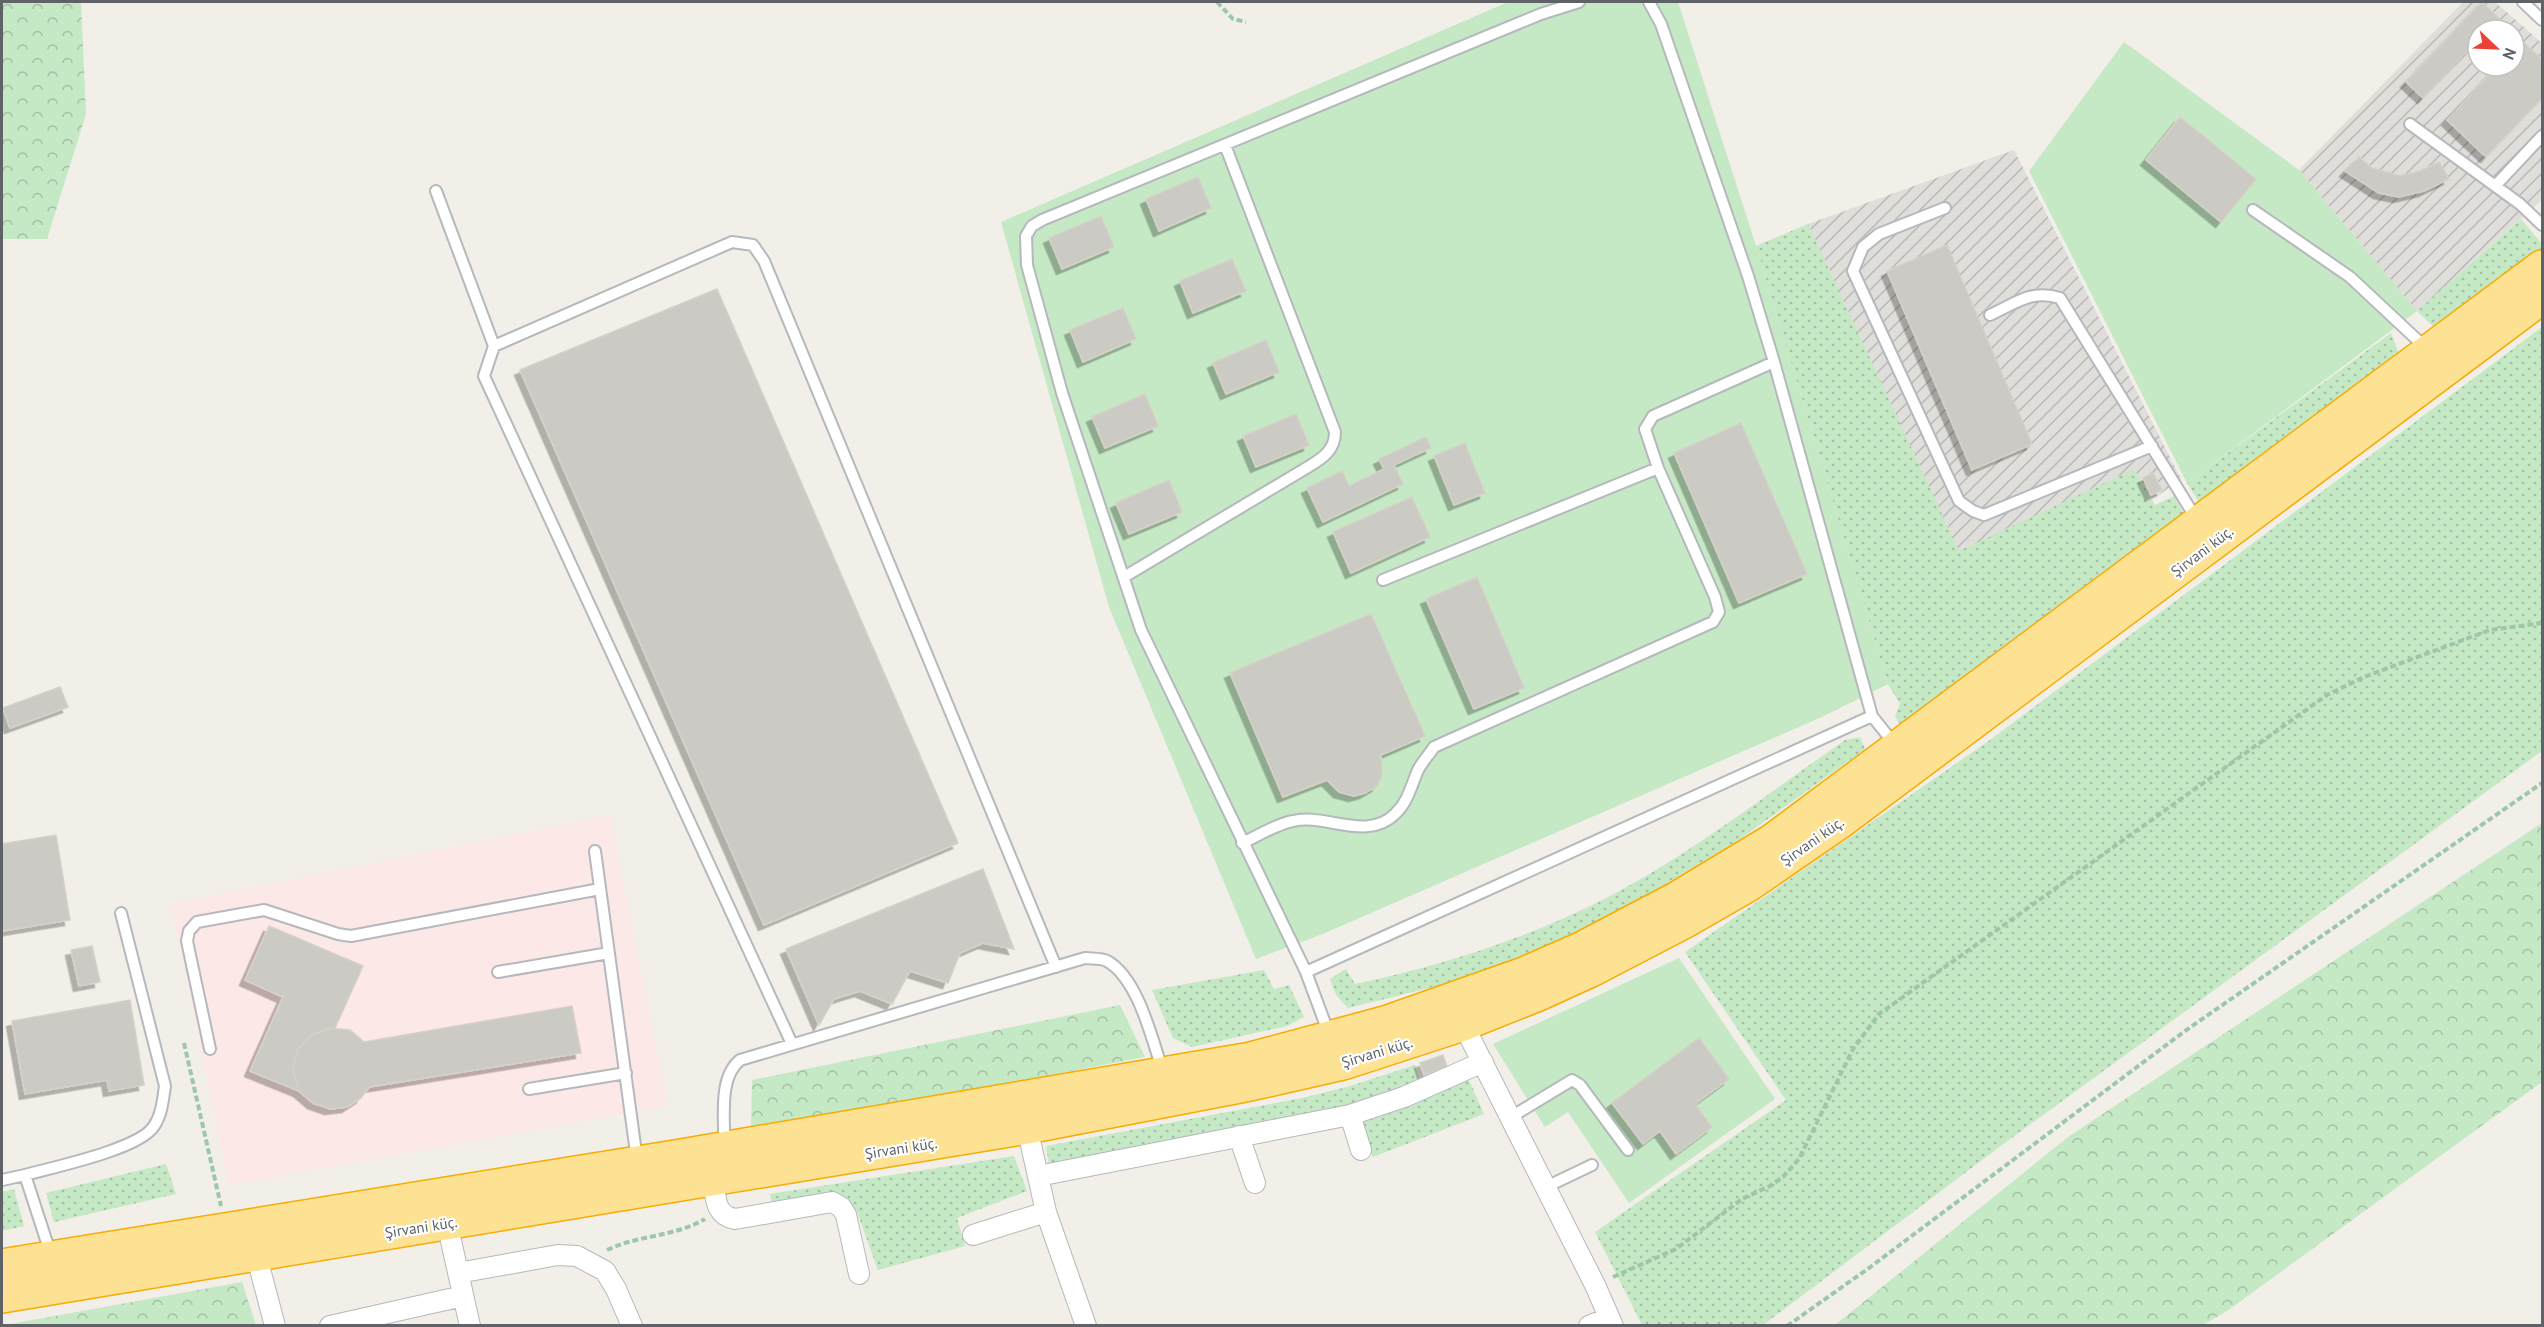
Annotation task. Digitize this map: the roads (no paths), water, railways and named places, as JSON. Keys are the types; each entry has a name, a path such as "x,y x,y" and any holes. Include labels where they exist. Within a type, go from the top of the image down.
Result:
{"highway":[{"path":"2,1266 723,1149 1251,1059 1385,1023 1501,982 1590,944 1676,899 1738,863 1898,749 2542,267"},
{"name":"Şirvani küç.","path":"2,1296 1027,1127 1250,1084 1342,1063 1463,1024 1536,995 1612,960 1687,920 1766,873 1839,823 2542,297"}],"street":[{"path":"1463,1024 1595,1285 1611,1322 1589,1326"},
{"path":"1038,1176 1350,1115 1404,1097 1483,1062"},
{"path":"1350,1115 1361,1150"},
{"path":"1027,1127 1046,1212 1086,1326"},
{"path":"1239,1136 1255,1183"},
{"path":"713,1179 718,1211 725,1217 735,1219 832,1202 841,1207 846,1215 859,1274"},
{"path":"973,1235 1046,1212"},
{"path":"447,1223 470,1326"},
{"path":"255,1254 275,1326"},
{"path":"458,1273 558,1255 577,1256 605,1271 616,1289 632,1326"},
{"path":"330,1326 463,1296"}],"lane":[{"path":"1331,1039 1306,972 1141,630 1062,393 1027,265 1026,236 1032,226 1042,220 1541,14 1579,2"},
{"path":"1650,2 1661,24 1748,276 1872,716 1898,749"},
{"path":"2523,2 2542,20"},
{"path":"2410,124 2494,186 2542,225"},
{"path":"2494,186 2542,136"},
{"path":"1124,577 1308,467 1327,454 1335,441 1335,432 1225,145"},
{"path":"436,191 494,346 484,376 792,1044"},
{"path":"1945,208 1879,234 1863,247 1854,271 1959,501 1973,511 1984,514 2152,446"},
{"path":"2253,210 2350,277 2429,351"},
{"path":"494,346 732,242 753,244 764,261 1056,967"},
{"path":"1990,315 2033,295 2045,294 2060,298 2199,523"},
{"path":"1242,843 1292,821 1316,819 1360,827 1381,823 1394,816 1409,795 1419,768 1434,747 1713,622 1719,612 1715,597 1658,468 1645,429 1653,416 1774,362"},
{"path":"1383,580 1658,468"},
{"path":"1306,972 1872,716"},
{"path":"595,851 638,1163"},
{"path":"210,1049 187,941 189,930 197,922 264,910 338,934 351,936 600,889"},
{"path":"2,1180 136,1143 154,1127 162,1108 165,1086 121,913"},
{"path":"498,972 609,953"},
{"path":"723,1149 725,1085 730,1068 740,1060 1084,958 1105,959 1124,973 1147,1022 1164,1075"},
{"path":"529,1089 626,1073"},
{"path":"1511,1117 1572,1080 1580,1085 1628,1150"},
{"path":"1546,1187 1592,1165"},
{"path":"25,1175 52,1258"}]}
